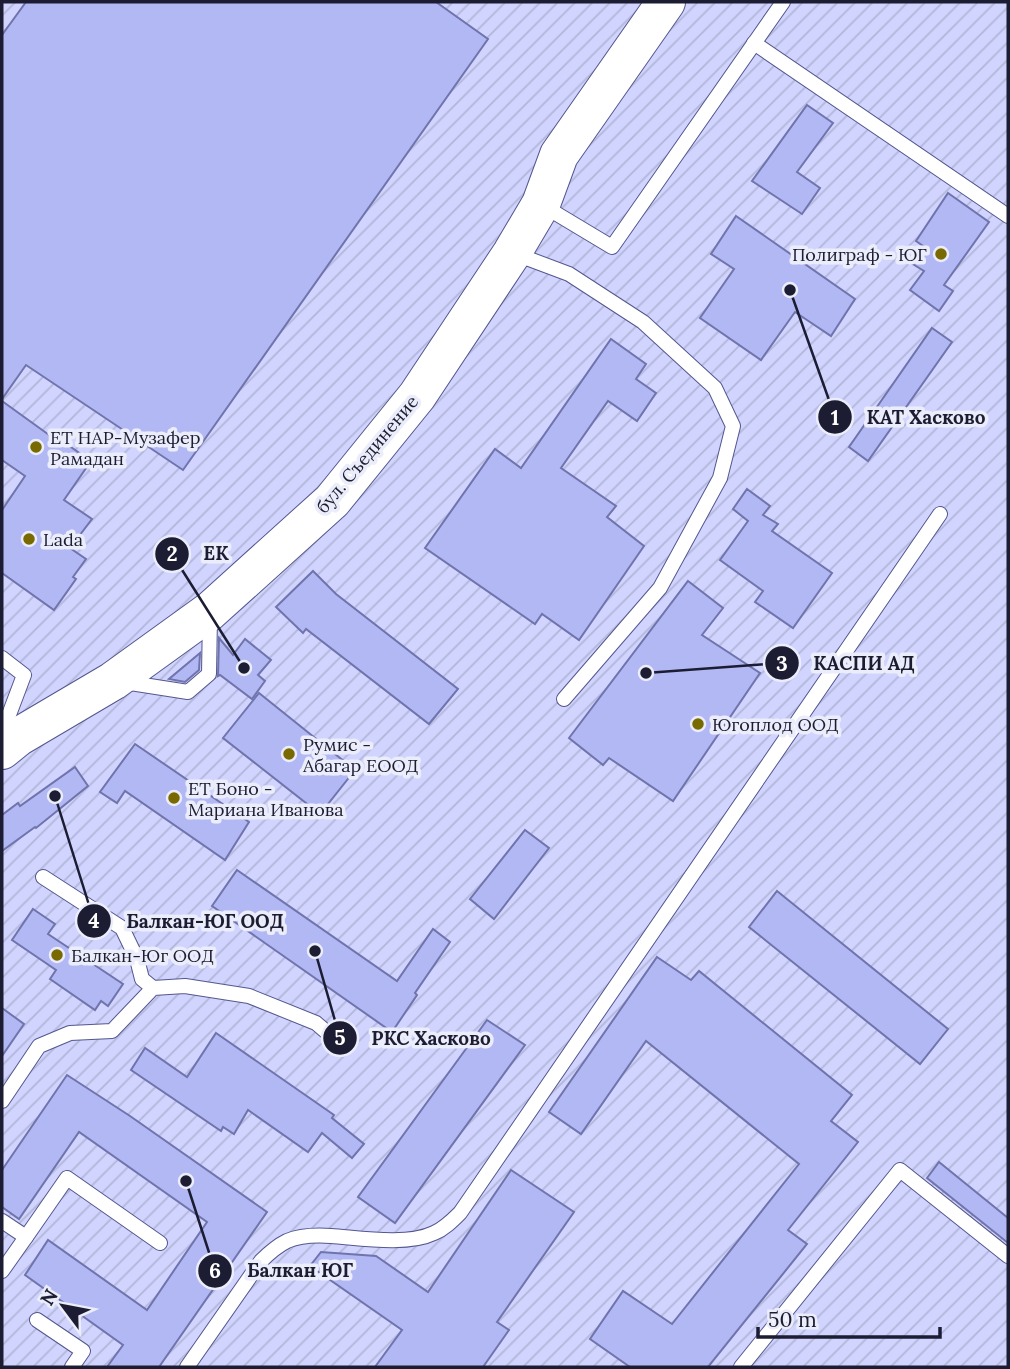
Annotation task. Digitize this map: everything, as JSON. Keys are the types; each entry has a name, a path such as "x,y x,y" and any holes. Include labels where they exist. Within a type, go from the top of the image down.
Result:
{"main road":[{"name":"бул. Съединение","path":"10,743 113,681 210,611 332,500 417,396 541,205 559,155 666,2"},
{"name":"бул. Съединение","path":"541,205 579,167 695,2"}],"lane":[{"path":"541,205 612,247 783,2"},
{"path":"754,43 1008,216"},
{"path":"512,253 569,274 643,322 715,388 733,426 720,478 660,588 564,699"},
{"path":"187,1367 261,1261 289,1241 319,1236 404,1240 420,1238 448,1225 460,1213 940,514"},
{"path":"113,681 188,692 209,674 210,611"},
{"path":"2,658 24,675 7,720 10,743"},
{"path":"43,877 121,928 137,959 142,979 153,988"},
{"path":"2,1101 39,1046 69,1033 112,1031 153,988 185,986 249,996 316,1023 344,1047"},
{"path":"741,1367 900,1170 1008,1256"},
{"path":"2,1271 66,1178 160,1243"},
{"path":"2,1221 26,1237"},
{"path":"37,1320 83,1351 72,1367"}],"shaded area":[{"path":"2,2 1008,2 1008,1367 2,1367"}],"building":[{"path":"26,2 436,2 488,39 183,470 26,365 2,399 2,35"},
{"name":"Полиграф - ЮГ","path":"807,105 833,123 797,172 820,188 802,214 752,181"},
{"name":"Полиграф - ЮГ","path":"948,193 989,222 944,285 953,291 939,311 910,290 924,271 911,263 923,246 916,241"},
{"path":"736,216 855,299 831,336 795,312 761,360 700,318 734,269 711,254"},
{"path":"932,328 952,342 868,461 849,447"},
{"path":"611,339 646,364 636,379 656,393 637,421 608,401 561,468 616,506 607,517 644,546 579,640 542,614 535,624 425,548 495,449 521,468"},
{"name":"Lada","path":"2,401 63,445 65,443 91,461 64,500 92,519 70,548 86,559 73,577 76,579 54,610 2,573 2,510 25,476 2,460"},
{"path":"747,489 770,506 763,515 778,524 772,531 832,573 793,628 755,602 763,591 720,560 748,521 733,509"},
{"path":"313,571 336,594 458,689 429,724 306,629 303,633 276,607"},
{"path":"688,581 723,608 702,635 760,673 673,801 609,758 603,765 569,738"},
{"path":"219,638 233,655 245,639 271,660 258,675 265,681 252,699 218,676"},
{"path":"200,653 199,670 185,682 169,679"},
{"name":"Румис - Абагар ЕООД","path":"259,693 355,770 320,814 223,738"},
{"name":"ЕТ Боно - Мариана Иванова","path":"135,744 249,822 225,860 125,791 117,803 100,792"},
{"path":"75,767 88,786 36,828 2,851 2,815 18,803 20,806"},
{"path":"525,830 549,848 494,919 470,899"},
{"path":"237,870 397,981 433,929 450,942 392,1032 212,906"},
{"path":"777,891 948,1029 920,1064 749,927"},
{"name":"Балкан-Юг ООД","path":"33,909 55,924 48,934 123,984 108,1006 101,1001 95,1010 50,979 56,970 12,940"},
{"path":"657,957 691,980 699,971 852,1095 831,1121 858,1142 788,1230 807,1244 708,1367 630,1367 590,1339 623,1291 672,1324 799,1164 646,1041 581,1134 549,1112"},
{"path":"2,1008 24,1024 2,1056"},
{"path":"487,1020 525,1045 395,1223 358,1197"},
{"path":"216,1033 334,1115 332,1118 364,1144 352,1158 322,1133 308,1152 248,1110 234,1134 223,1127 221,1131 131,1070 145,1048 187,1077"},
{"path":"67,1075 267,1212 159,1367 107,1367 123,1345 25,1275 48,1240 147,1310 207,1222 79,1132 19,1219 2,1207 2,1170"},
{"path":"939,1162 1008,1218 1008,1243 927,1178"},
{"path":"511,1170 574,1212 497,1322 509,1330 483,1367 375,1367 402,1330 310,1266 321,1252 376,1256 428,1292"}],"place":[{"name":"Полиграф - ЮГ","path":"941,254"},
{"name":"КАТ Хасково","path":"790,290"},
{"name":"ЕТ НАР-Музафер Рамадан","path":"36,447"},
{"name":"Lada","path":"29,539"},
{"name":"ЕК","path":"244,668"},
{"name":"КАСПИ АД","path":"646,673"},
{"name":"Югоплод ООД","path":"698,724"},
{"name":"Румис - Абагар ЕООД","path":"289,754"},
{"name":"Балкан-ЮГ ООД","path":"55,796"},
{"name":"ЕТ Боно - Мариана Иванова","path":"174,798"},
{"name":"РКС Хасково","path":"315,951"},
{"name":"Балкан-Юг ООД","path":"57,955"},
{"name":"Балкан ЮГ","path":"186,1181"}]}
